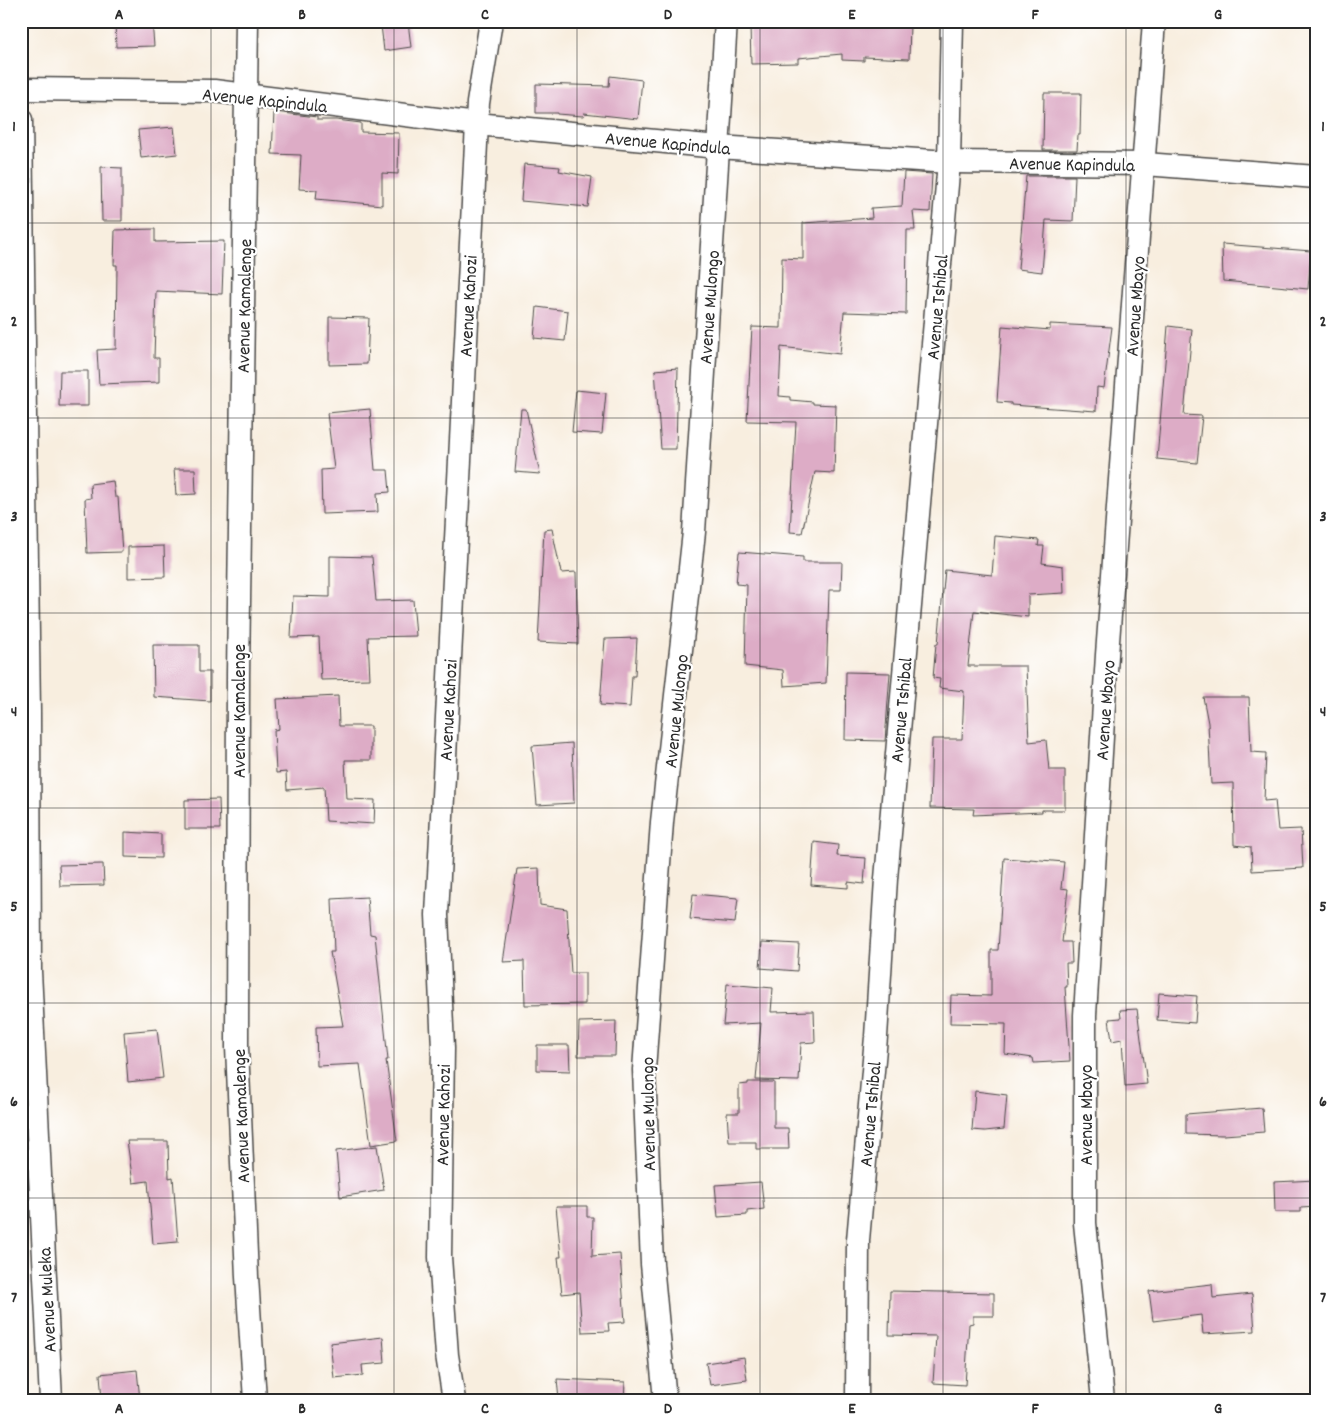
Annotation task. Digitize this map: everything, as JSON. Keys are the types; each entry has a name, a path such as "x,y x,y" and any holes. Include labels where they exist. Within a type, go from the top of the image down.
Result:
{"street":[{"name":"Avenue Kamalenge","path":"246,21 238,674 237,1047 247,1277 255,1400"},
{"name":"Avenue Kahozi","path":"454,1400 446,1346 440,1257 443,1048 438,915 478,103 490,21"},
{"name":"Avenue Mulongo","path":"665,1400 652,1264 644,1070 662,822 694,532 726,21"},
{"name":"Avenue Tshibal","path":"857,1400 858,1240 876,1037 892,802 949,162 952,21"},
{"name":"Avenue Mbayo","path":"1103,1400 1085,1223 1085,1015 1107,655 1145,164 1154,21"},
{"name":"Avenue Kapindula","path":"21,89 214,92 477,124 718,147 949,162 1145,164 1316,177"},
{"name":"Avenue Muleka","path":"21,120 30,712 30,971 51,1400"}],"building":[{"path":"115,21 152,21 154,46 116,47"},
{"path":"761,21 900,21 900,24 910,24 909,59 864,57 864,61 842,60 842,54 798,58 798,63 751,64 750,26 761,26"},
{"path":"408,22 411,47 384,51 381,25"},
{"path":"610,76 642,80 638,119 584,113 583,116 536,113 536,84 609,86"},
{"path":"1044,93 1081,93 1080,135 1078,135 1077,150 1043,150"},
{"path":"274,112 317,117 317,120 361,123 361,132 399,133 398,174 382,173 382,205 316,199 317,190 299,189 301,155 272,154"},
{"path":"174,127 177,154 141,158 138,130"},
{"path":"524,164 560,167 559,171 592,177 588,207 521,201"},
{"path":"101,167 122,168 122,221 102,221"},
{"path":"904,172 932,174 930,212 913,211 915,230 907,230 906,314 844,312 840,354 781,347 779,396 790,397 790,400 813,402 813,404 836,405 834,473 815,472 802,533 790,532 796,422 747,421 752,327 781,328 782,258 803,259 803,223 872,218 871,208 902,206"},
{"path":"1026,176 1075,176 1073,221 1046,220 1042,272 1018,269"},
{"path":"155,229 155,242 224,241 222,294 156,291 154,358 159,358 159,382 99,384 97,350 116,349 117,265 114,265 115,230"},
{"path":"1222,244 1311,251 1308,289 1223,281"},
{"path":"537,307 568,311 565,341 534,338"},
{"path":"329,317 369,318 367,364 329,365"},
{"path":"1050,324 1112,327 1104,388 1097,387 1096,411 1011,405 1011,403 997,402 1002,326 1050,330"},
{"path":"1168,326 1192,329 1184,415 1202,416 1197,463 1157,459"},
{"path":"678,368 676,449 661,449 655,370"},
{"path":"60,371 88,371 88,406 59,406"},
{"path":"576,390 606,393 602,434 572,432"},
{"path":"370,409 375,470 388,470 390,492 377,493 378,512 322,514 321,470 334,469 327,413"},
{"path":"521,409 526,409 540,474 515,472"},
{"path":"174,469 195,469 196,494 176,495"},
{"path":"113,481 115,497 118,497 122,552 87,553 85,499 91,498 90,484"},
{"path":"552,529 561,573 576,572 578,644 538,642 544,530"},
{"path":"995,536 1039,540 1038,546 1044,546 1042,563 1063,566 1064,593 1028,595 1028,617 974,611 968,666 1026,666 1029,742 1046,740 1049,770 1065,770 1065,810 973,815 974,809 930,808 932,739 962,739 964,691 939,688 940,679 933,678 945,570 992,575"},
{"path":"164,546 165,577 128,578 128,547"},
{"path":"739,552 803,557 803,562 842,562 841,590 829,590 826,683 784,686 783,670 745,666 747,585 736,584"},
{"path":"330,556 372,557 376,601 413,600 416,636 368,637 370,679 321,680 319,637 291,638 293,596 330,597"},
{"path":"637,638 635,676 632,676 630,707 600,705 605,639"},
{"path":"153,645 199,645 199,672 210,672 210,701 154,697"},
{"path":"846,672 890,673 885,741 845,740"},
{"path":"338,696 339,726 371,726 371,760 345,760 347,799 375,800 374,824 326,821 324,787 287,790 286,772 276,773 274,730 279,729 277,699"},
{"path":"1203,697 1249,697 1251,752 1266,753 1264,801 1275,800 1278,830 1301,829 1303,868 1252,871 1251,847 1234,845 1233,783 1211,784 1208,723"},
{"path":"572,743 574,803 537,805 532,746"},
{"path":"219,799 220,829 185,829 185,800"},
{"path":"125,832 161,834 161,858 125,857"},
{"path":"814,842 838,845 837,856 866,858 864,884 848,882 848,888 811,885"},
{"path":"1004,858 1064,862 1061,888 1068,889 1062,942 1071,942 1072,963 1066,963 1067,987 1065,987 1070,1061 1034,1063 1033,1058 1005,1054 1006,1024 950,1023 951,995 991,996 991,950 998,950"},
{"path":"103,864 104,885 60,886 59,865"},
{"path":"539,868 540,905 567,909 571,973 585,973 585,1004 525,1005 524,961 503,962 517,869"},
{"path":"693,894 738,898 735,923 690,919"},
{"path":"367,897 370,934 375,935 388,1060 386,1060 397,1141 371,1145 360,1064 317,1066 316,1027 343,1026 330,952 334,952 332,899"},
{"path":"762,942 799,944 797,971 760,968"},
{"path":"727,984 773,988 771,1012 814,1011 815,1042 801,1043 799,1081 756,1080 761,1023 723,1025"},
{"path":"1159,993 1197,996 1195,1023 1157,1020"},
{"path":"1137,1009 1147,1084 1125,1086 1122,1039 1112,1041 1109,1019 1121,1018 1120,1010"},
{"path":"616,1021 615,1056 578,1056 579,1022"},
{"path":"157,1029 163,1078 128,1082 124,1032"},
{"path":"537,1045 569,1045 570,1071 537,1070"},
{"path":"748,1082 774,1082 774,1128 788,1128 789,1149 756,1149 756,1142 729,1142 727,1113 739,1113 739,1085 748,1084"},
{"path":"975,1091 1007,1095 1004,1129 972,1130"},
{"path":"1262,1108 1264,1132 1224,1135 1186,1134 1186,1114"},
{"path":"127,1141 168,1141 169,1178 173,1177 178,1242 153,1244 148,1181 133,1183"},
{"path":"377,1146 384,1190 340,1197 336,1151"},
{"path":"1316,1180 1316,1207 1301,1208 1301,1212 1275,1212 1274,1182"},
{"path":"761,1182 764,1209 747,1211 747,1215 718,1217 715,1185"},
{"path":"556,1206 587,1206 587,1217 593,1217 592,1256 620,1254 625,1322 608,1323 609,1331 582,1332 579,1292 562,1294 558,1257 561,1257"},
{"path":"1212,1284 1213,1298 1252,1294 1255,1331 1203,1334 1201,1315 1153,1321 1149,1291"},
{"path":"890,1291 994,1293 994,1316 973,1316 973,1323 969,1324 965,1385 933,1383 936,1336 889,1335"},
{"path":"383,1337 385,1363 362,1365 363,1375 334,1378 330,1343"},
{"path":"744,1357 747,1380 710,1385 706,1363"},
{"path":"137,1370 140,1400 102,1400 100,1374"},
{"path":"557,1379 625,1382 624,1400 559,1400"}]}
